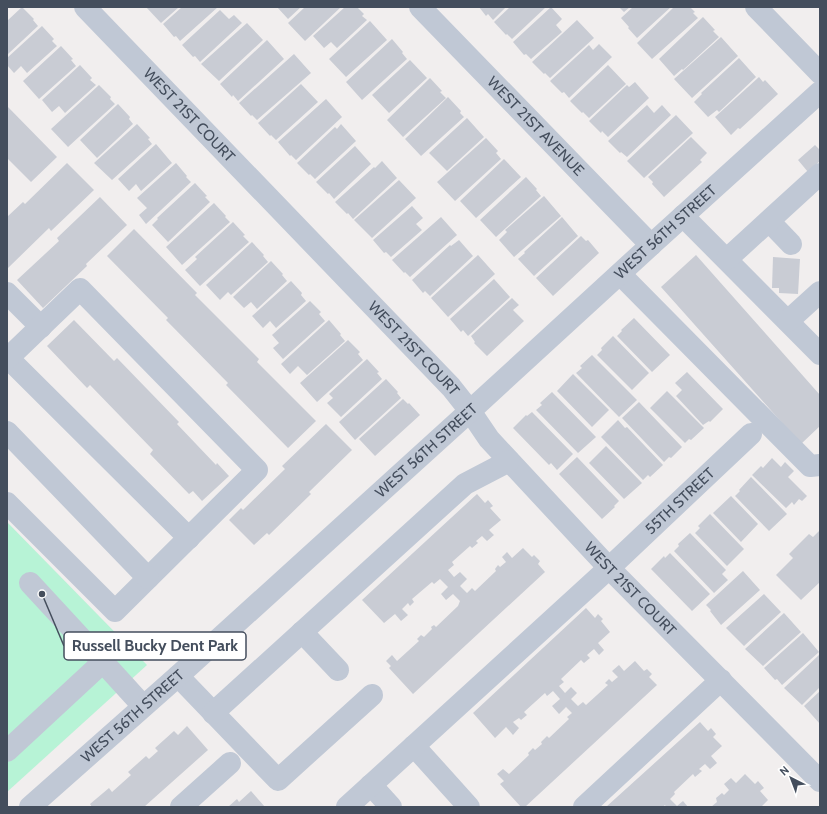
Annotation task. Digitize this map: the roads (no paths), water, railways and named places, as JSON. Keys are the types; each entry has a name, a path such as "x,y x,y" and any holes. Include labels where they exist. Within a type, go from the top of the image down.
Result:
{"street":[{"name":"WEST 21ST COURT","path":"84,7 446,381 470,411 488,439 609,568 820,781"},
{"name":"WEST 21ST AVENUE","path":"420,7 651,245"},
{"path":"756,7 820,73"},
{"name":"WEST 56TH STREET","path":"30,807 178,676 651,245 819,96"},
{"path":"727,259 769,221 818,181"},
{"path":"684,216 820,354"},
{"path":"769,221 791,244"},
{"path":"620,274 810,466 820,465"},
{"path":"7,503 115,611 189,538 257,470 80,289 7,359 189,538"},
{"path":"788,322 820,292"},
{"path":"7,293 41,327"},
{"path":"7,432 148,578"},
{"name":"55TH STREET","path":"347,807 609,568 751,434"},
{"path":"213,713 465,484 509,461"},
{"path":"30,583 143,706"},
{"path":"302,632 338,670"},
{"path":"7,751 103,662"},
{"path":"178,676 278,780 372,695"},
{"path":"584,807 721,680"},
{"path":"414,746 469,807"},
{"path":"181,807 230,763"},
{"path":"371,785 391,807"}],"place":[{"name":"Russell Bucky Dent Park","path":"42,594"}]}
